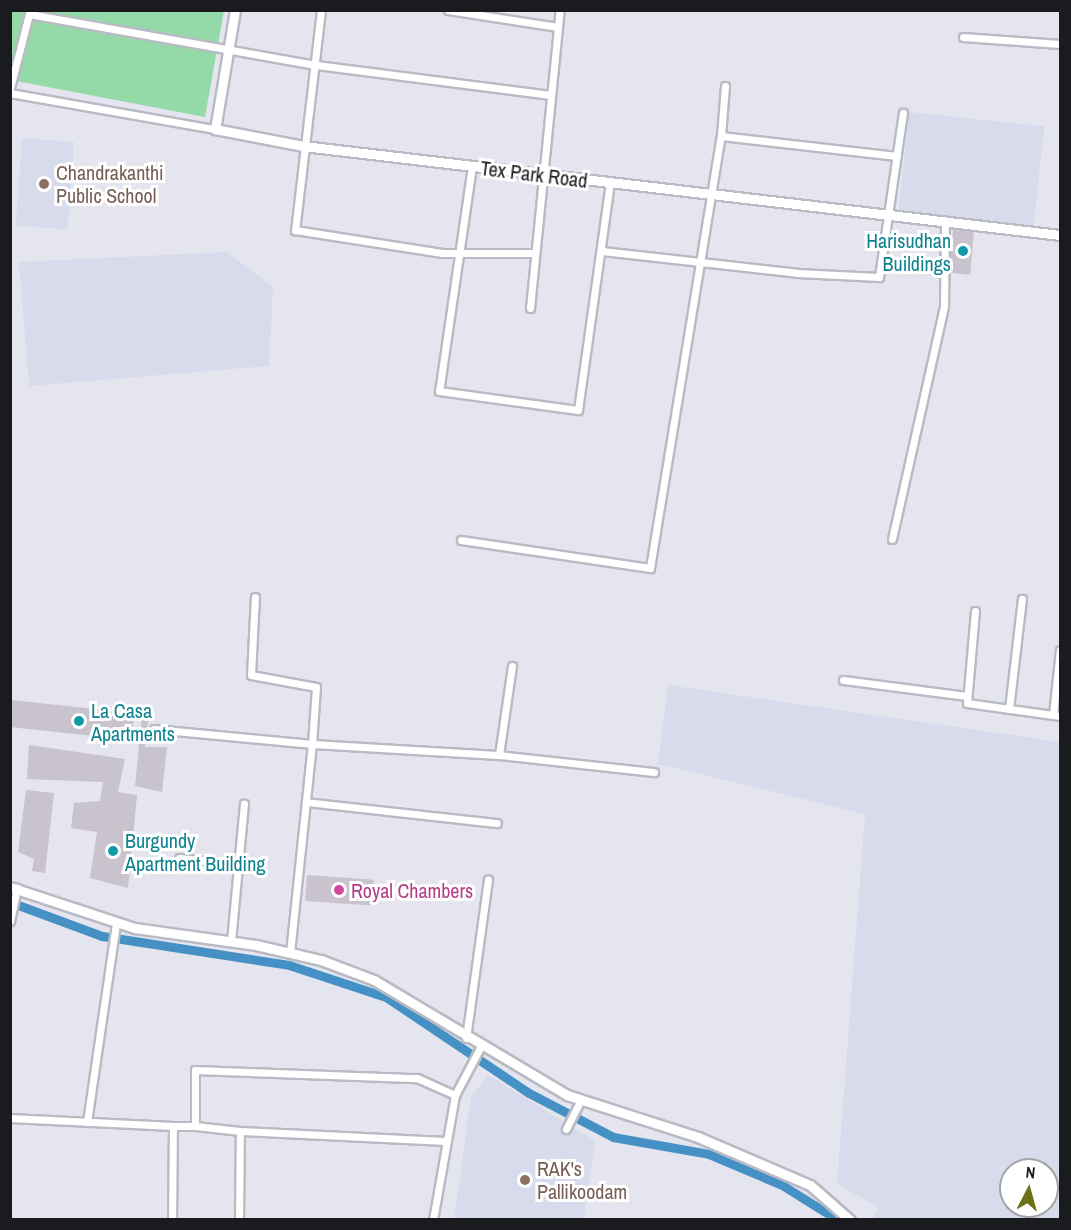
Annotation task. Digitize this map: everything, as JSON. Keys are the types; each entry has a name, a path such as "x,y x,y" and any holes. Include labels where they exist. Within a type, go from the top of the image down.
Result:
{"street":[{"path":"214,129 235,10"},
{"path":"321,10 316,65 303,146 295,230 461,254 533,253"},
{"path":"448,10 558,27"},
{"path":"530,308 533,253 560,10"},
{"path":"10,91 29,14 316,65 551,95"},
{"path":"963,37 1060,44"},
{"path":"461,540 650,568 714,196 725,86"},
{"name":"Tex Park Road","path":"10,91 303,146 1060,235"},
{"path":"602,251 872,280 883,267 903,113"},
{"path":"721,136 897,156"},
{"path":"472,166 461,254 439,391 578,410 610,183"},
{"path":"892,538 944,306 945,223"},
{"path":"255,597 251,675 316,687 290,953"},
{"path":"1009,709 1022,599"},
{"path":"975,611 967,703 1057,716 1060,650"},
{"path":"499,755 512,666"},
{"path":"843,680 967,696"},
{"path":"154,729 312,744 499,755 654,772"},
{"path":"306,802 497,824"},
{"path":"231,941 244,804"},
{"path":"179,858 238,864"},
{"path":"466,1038 488,880"},
{"path":"10,921 14,890 116,927 231,941 290,953 374,980 480,1048 581,1100 698,1137 810,1185 850,1220"},
{"path":"87,1122 116,927"},
{"path":"432,1220 455,1095 480,1048"},
{"path":"195,1126 195,1070 417,1078 455,1095"},
{"path":"568,1126 581,1100"},
{"path":"10,1118 447,1141"},
{"path":"172,1220 173,1126"},
{"path":"239,1220 240,1131"}],"shaded area":[{"path":"909,112 1044,126 1033,232 898,217"},
{"name":"Chandrakanthi Public School","path":"22,138 74,142 68,229 16,226"},
{"path":"227,252 273,287 269,366 29,386 19,262"},
{"path":"668,685 1060,742 1060,1219 873,1219 878,1207 837,1184 865,814 658,764"},
{"name":"RAK's Pallikoodam","path":"488,1075 595,1141 584,1219 454,1220 471,1097"}],"green space":[{"path":"10,11 224,11 205,117 11,80"}],"building":[{"name":"Harisudhan Buildings","path":"953,230 974,232 970,275 949,273"},
{"name":"La Casa Apartments","path":"10,700 134,713 131,740 10,727"},
{"name":"Burgundy Apartment Building","path":"142,715 149,716 145,747 167,747 162,792 135,786"},
{"path":"29,745 125,759 118,792 137,795 128,888 90,878 97,832 71,828 74,803 100,801 103,782 27,779"},
{"path":"26,790 54,793 45,873 32,871 34,859 18,852"},
{"name":"Royal Chambers","path":"307,875 374,880 372,906 305,901"}],"waterway":[{"path":"10,902 102,936 289,965 386,997 529,1093 613,1137 709,1154 782,1185 838,1220"}],"place":[{"name":"Chandrakanthi Public School","path":"44,184"},
{"name":"Harisudhan Buildings","path":"963,251"},
{"name":"La Casa Apartments","path":"79,721"},
{"name":"Burgundy Apartment Building","path":"113,851"},
{"name":"Royal Chambers","path":"339,890"},
{"name":"RAK's Pallikoodam","path":"525,1180"}]}
